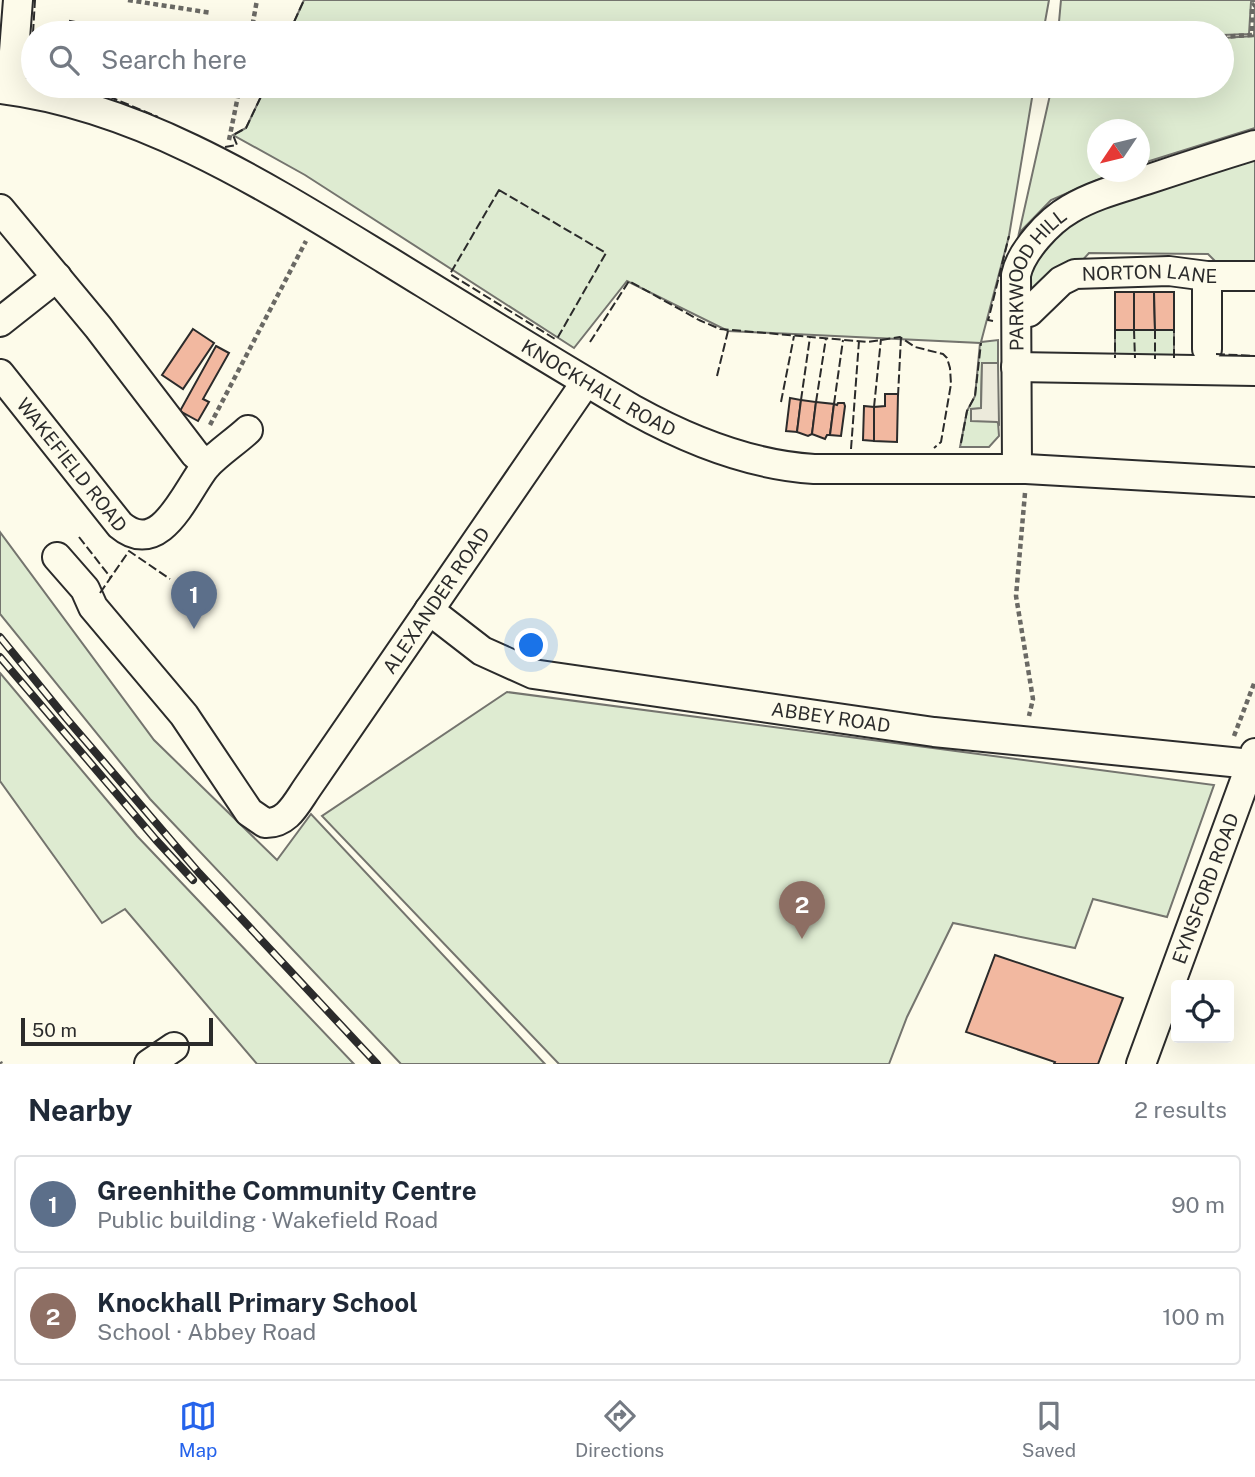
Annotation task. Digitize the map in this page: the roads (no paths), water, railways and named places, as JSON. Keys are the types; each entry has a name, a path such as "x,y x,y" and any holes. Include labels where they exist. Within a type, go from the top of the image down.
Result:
{"street":[{"path":"6,89 18,0"},
{"name":"KNOCKHALL ROAD","path":"48,98 107,114 223,166 318,218 586,382 678,433 740,456 781,466 843,470 1022,469 1255,482"},
{"name":"PARKWOOD HILL","path":"1022,469 1016,367 1016,275 1018,267 1034,244 1066,211 1102,194 1255,145"},
{"path":"0,209 201,460"},
{"name":"NORTON LANE","path":"1017,313 1029,312 1057,284 1072,275 1169,271 1207,276 1255,276"},
{"path":"1207,276 1207,349"},
{"path":"0,323 57,277"},
{"path":"1016,367 1255,371"},
{"name":"WAKEFIELD ROAD","path":"0,374 112,515 129,531 149,534 162,528 201,460 248,430"},
{"name":"ALEXANDER ROAD","path":"57,557 85,589 92,606 184,716 249,812 265,823 284,820 586,382"},
{"name":"ABBEY ROAD","path":"429,610 481,651 533,674 934,732 1253,759"},
{"name":"EYNSFORD ROAD","path":"1141,1064 1253,759"},
{"path":"149,1064 174,1047"}],"railway":[{"path":"0,637 199,873 377,1064"},
{"path":"0,657 193,880"}],"place":[{"name":"Greenhithe Community Centre","path":"194,629"},
{"name":"Knockhall Primary School","path":"802,939"}]}
